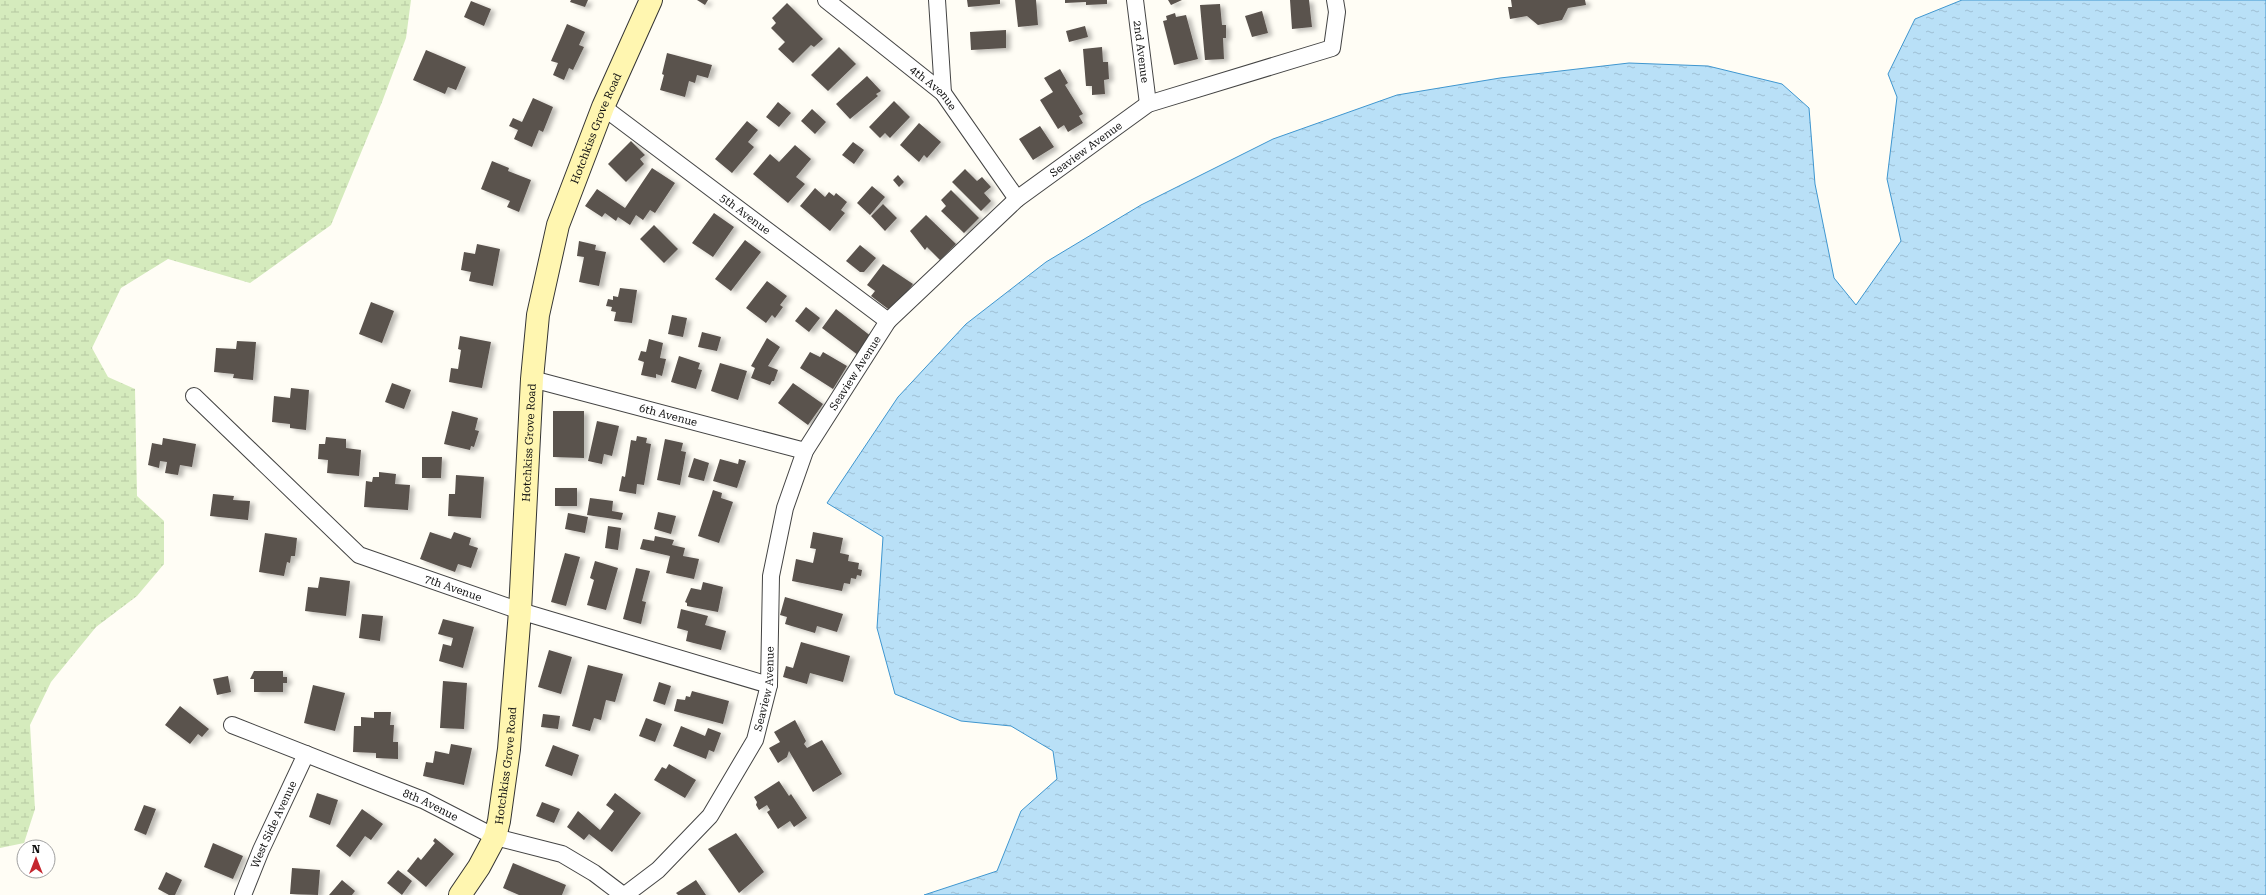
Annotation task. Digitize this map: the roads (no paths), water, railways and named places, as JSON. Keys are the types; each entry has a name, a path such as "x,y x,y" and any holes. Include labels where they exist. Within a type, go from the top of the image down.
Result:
{"main road":[{"name":"Hotchkiss Grove Road","path":"460,895 479,867 494,837 499,821 509,749 520,611 532,379 538,315 558,225 603,106 651,0"}],"street":[{"name":"4th Avenue","path":"826,0 943,93 1017,199"},
{"path":"937,0 943,93"},
{"name":"2nd Avenue","path":"1135,0 1148,104"},
{"name":"Seaview Avenue","path":"624,895 658,870 710,816 755,740 769,685 771,576 785,508 805,451 888,321 1017,199 1148,104 1332,48 1337,12 1335,0"},
{"name":"5th Avenue","path":"603,106 888,321"},
{"name":"6th Avenue","path":"532,379 805,451"},
{"name":"7th Avenue","path":"194,396 359,554 520,611 769,685"},
{"name":"8th Avenue","path":"232,724 423,800 494,837 562,854 594,873 624,895"},
{"name":"West Side Avenue","path":"243,895 261,850 306,754"}],"water":[{"path":"1962,0 2266,0 2266,895 924,895 997,871 1021,811 1057,779 1053,751 1011,726 961,721 895,694 877,628 883,537 827,503 898,397 966,324 1046,262 1141,205 1273,139 1397,95 1500,78 1629,63 1708,66 1782,84 1809,108 1815,184 1834,278 1856,305 1901,241 1887,179 1897,97 1888,74 1915,19"}]}
